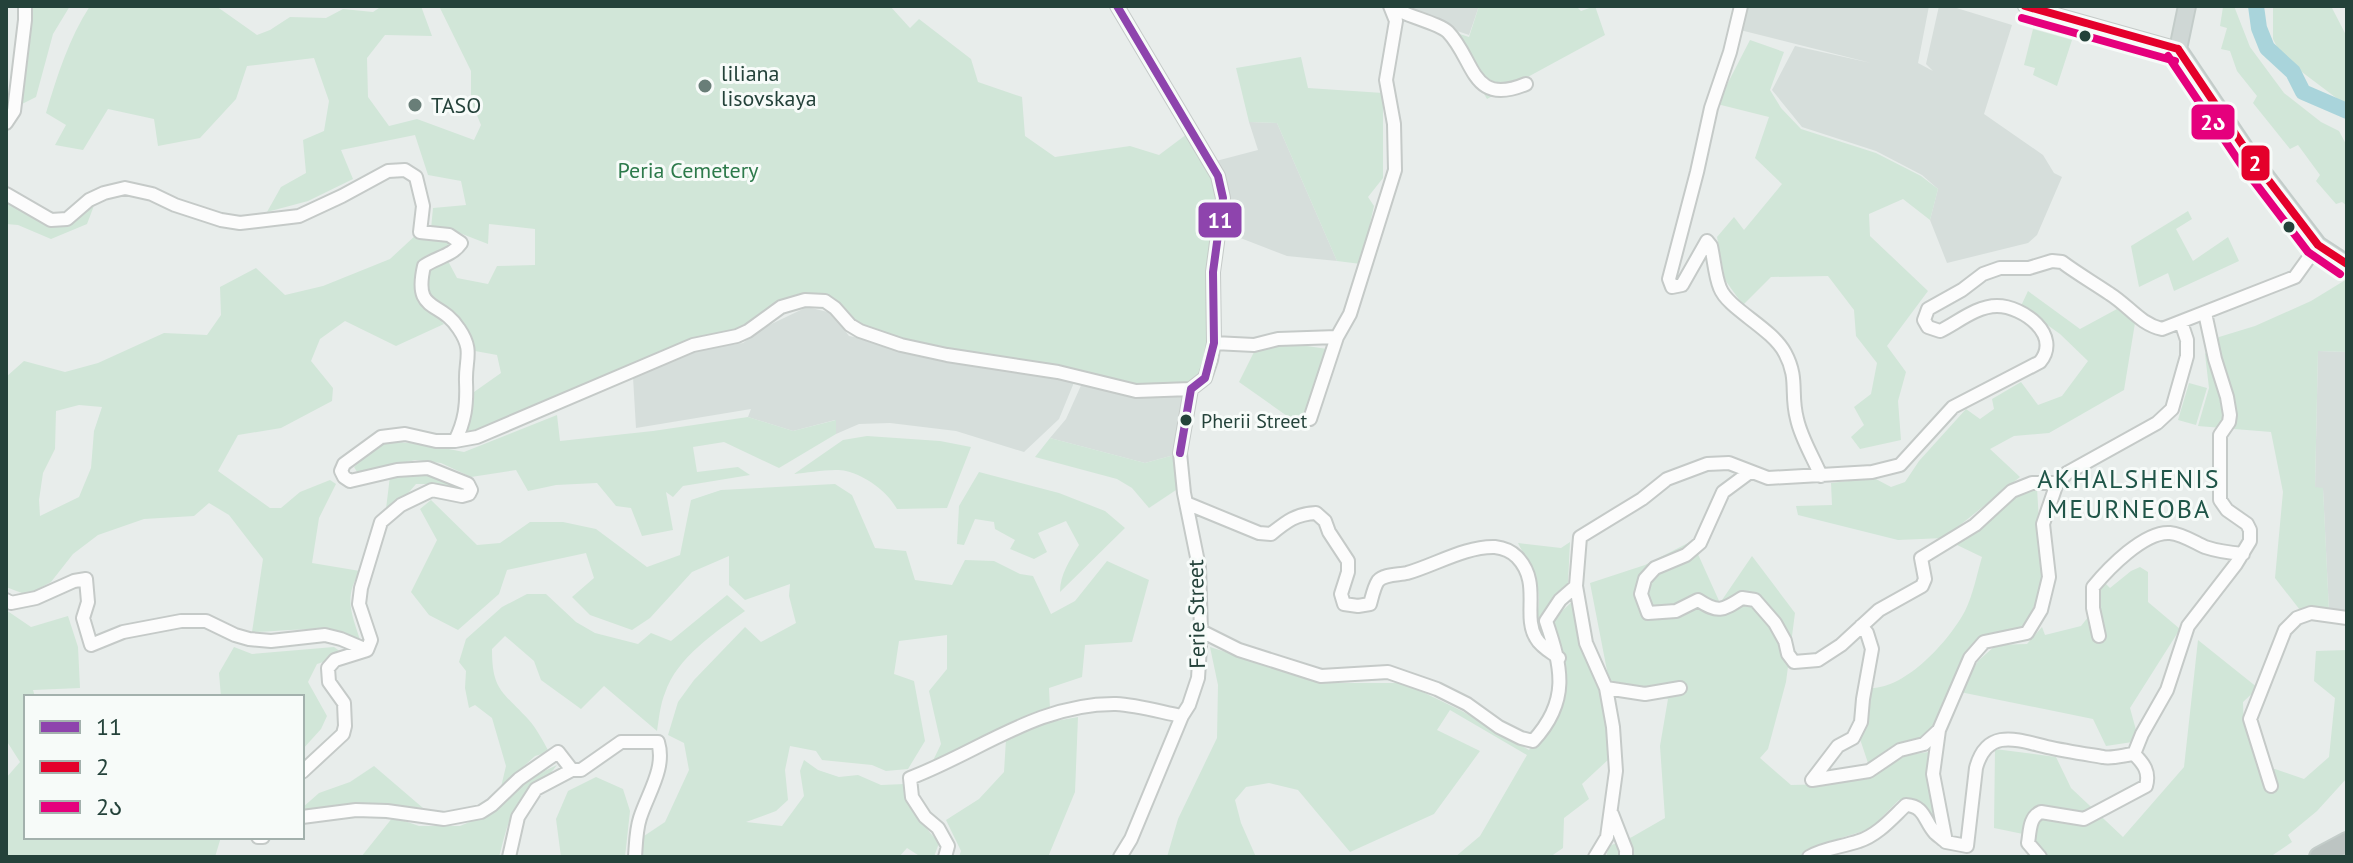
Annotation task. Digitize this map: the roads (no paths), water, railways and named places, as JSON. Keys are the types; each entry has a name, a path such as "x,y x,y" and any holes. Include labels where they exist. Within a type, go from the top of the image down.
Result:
{"highway":[{"path":"2319,857 2347,842"}],"main road":[{"path":"2187,6 2178,49 2250,156 2318,245 2347,264"}],"street":[{"path":"6,123 14,111 23,49 25,6"},
{"path":"367,650 371,640 359,604 381,522 401,505 432,490 462,496 471,490 468,484 428,468 397,470 350,481 341,471 344,464 381,437 405,434 436,441 455,441 477,437 693,345 737,336 781,307 805,300 825,301 860,331 901,345 1058,372 1136,391 1191,389 1205,378 1214,343 1213,272 1223,198 1218,176 1117,6"},
{"path":"1390,6 1447,30 1479,81 1488,87 1510,90 1526,84"},
{"path":"1310,419 1337,337 1350,314 1395,170 1394,124 1386,80 1396,21 1390,6"},
{"path":"1741,6 1730,52 1711,108 1669,279 1672,287 1682,285 1707,241 1711,246 1720,291 1784,350 1795,374 1797,420 1821,476"},
{"path":"2025,6 2178,49"},
{"path":"6,194 51,220 67,219 89,200 125,188 152,194 221,220 240,223 299,216 388,171 405,170 416,177 423,206 420,232 449,235 461,243 455,252 424,266 419,285 424,299 459,327 470,353 464,422 455,441"},
{"path":"1595,857 1607,837 1616,771 1606,688 1586,643 1576,586 1580,537 1642,499 1667,479 1707,464 1729,463 1768,478 1872,472 1900,465 1953,407 2028,369 2044,356 2047,344 2044,334 2033,321 2009,308 1985,308 1940,331 1928,327 1924,320 1928,309 1983,274 2000,268 2029,268 2052,261 2062,262 2128,307 2140,320 2162,329 2295,277 2318,245"},
{"path":"2134,754 2167,690 2188,626 2250,541 2247,524 2227,510 2220,500 2220,435 2230,415 2205,313"},
{"path":"1946,842 1933,774 1939,730 1970,658 1984,642 2027,633 2041,610 2049,577 2043,524 2057,483 2067,473 2157,423 2172,409 2187,356 2187,340 2181,322"},
{"path":"1214,343 1254,345 1278,339 1337,337"},
{"name":"Ferie Street","path":"1120,857 1131,839 1198,678 1201,631 1199,567 1180,453 1191,389"},
{"path":"1750,472 1723,492 1700,543 1686,555 1655,568 1645,579 1641,594 1648,613 1676,611 1698,600 1712,609 1726,609 1742,598 1755,600 1775,623 1794,662 1818,660 1841,645 1879,610 1922,586 1925,579 1921,558 1975,525 2012,491 2032,483 2057,483"},
{"path":"1186,503 1249,529 1271,534 1291,518 1316,513 1325,521 1348,561 1341,594 1344,604 1370,604 1377,582 1383,577 1408,572 1476,549 1495,547 1508,550 1518,558 1526,572 1532,594 1530,624 1537,641 1559,658"},
{"path":"2099,636 2093,608 2093,587 2106,571 2155,534 2171,533 2209,548 2243,554"},
{"path":"6,600 11,603 36,598 86,579 88,602 83,618 91,645 123,632 181,621 206,621 249,639 271,641 325,635 367,650"},
{"path":"1201,631 1239,650 1321,676 1388,672 1437,689 1467,704 1499,727 1533,741 1543,730 1560,691 1559,658 1546,621 1560,600 1576,586"},
{"path":"2271,786 2250,719 2285,630 2297,618 2311,613 2347,618"},
{"path":"1861,626 1872,649 1861,722 1853,738 1838,746 1812,780 1869,771 1900,750 1924,744 1939,730"},
{"path":"304,770 343,734 345,726 344,703 329,682 328,668 335,660 367,650"},
{"path":"1606,688 1645,694 1680,688"},
{"path":"945,857 948,846 938,828 925,817 912,797 910,778 937,768 978,744 1033,719 1065,709 1116,704 1182,716"},
{"path":"1809,857 1862,841 1906,805 1921,809 1935,834 1946,842 1967,846 1976,768 1980,756 1990,744 2006,739 2022,739 2105,758 2134,754"},
{"path":"509,857 518,817 536,789 572,770 581,770 621,742 658,742 658,774 639,822 635,857"},
{"path":"304,817 356,810 444,819 481,812 519,779 558,752 572,770"},
{"path":"2040,857 2028,843 2031,822 2037,814 2041,812 2084,819 2146,786 2145,765 2134,754"},
{"path":"1611,811 1626,857"}],"waterway":[{"path":"2256,6 2259,28 2267,48 2293,72 2303,92 2347,111"}],"place":[{"name":"liliana lisovskaya","path":"705,86"},
{"name":"TASO","path":"415,105"},
{"name":"Pherii Street","path":"1186,420"}],"district":[{"name":"AKHALSHENIS MEURNEOBA","path":"2129,494"}],"park label":[{"name":"Peria Cemetery","path":"688,170"}]}
